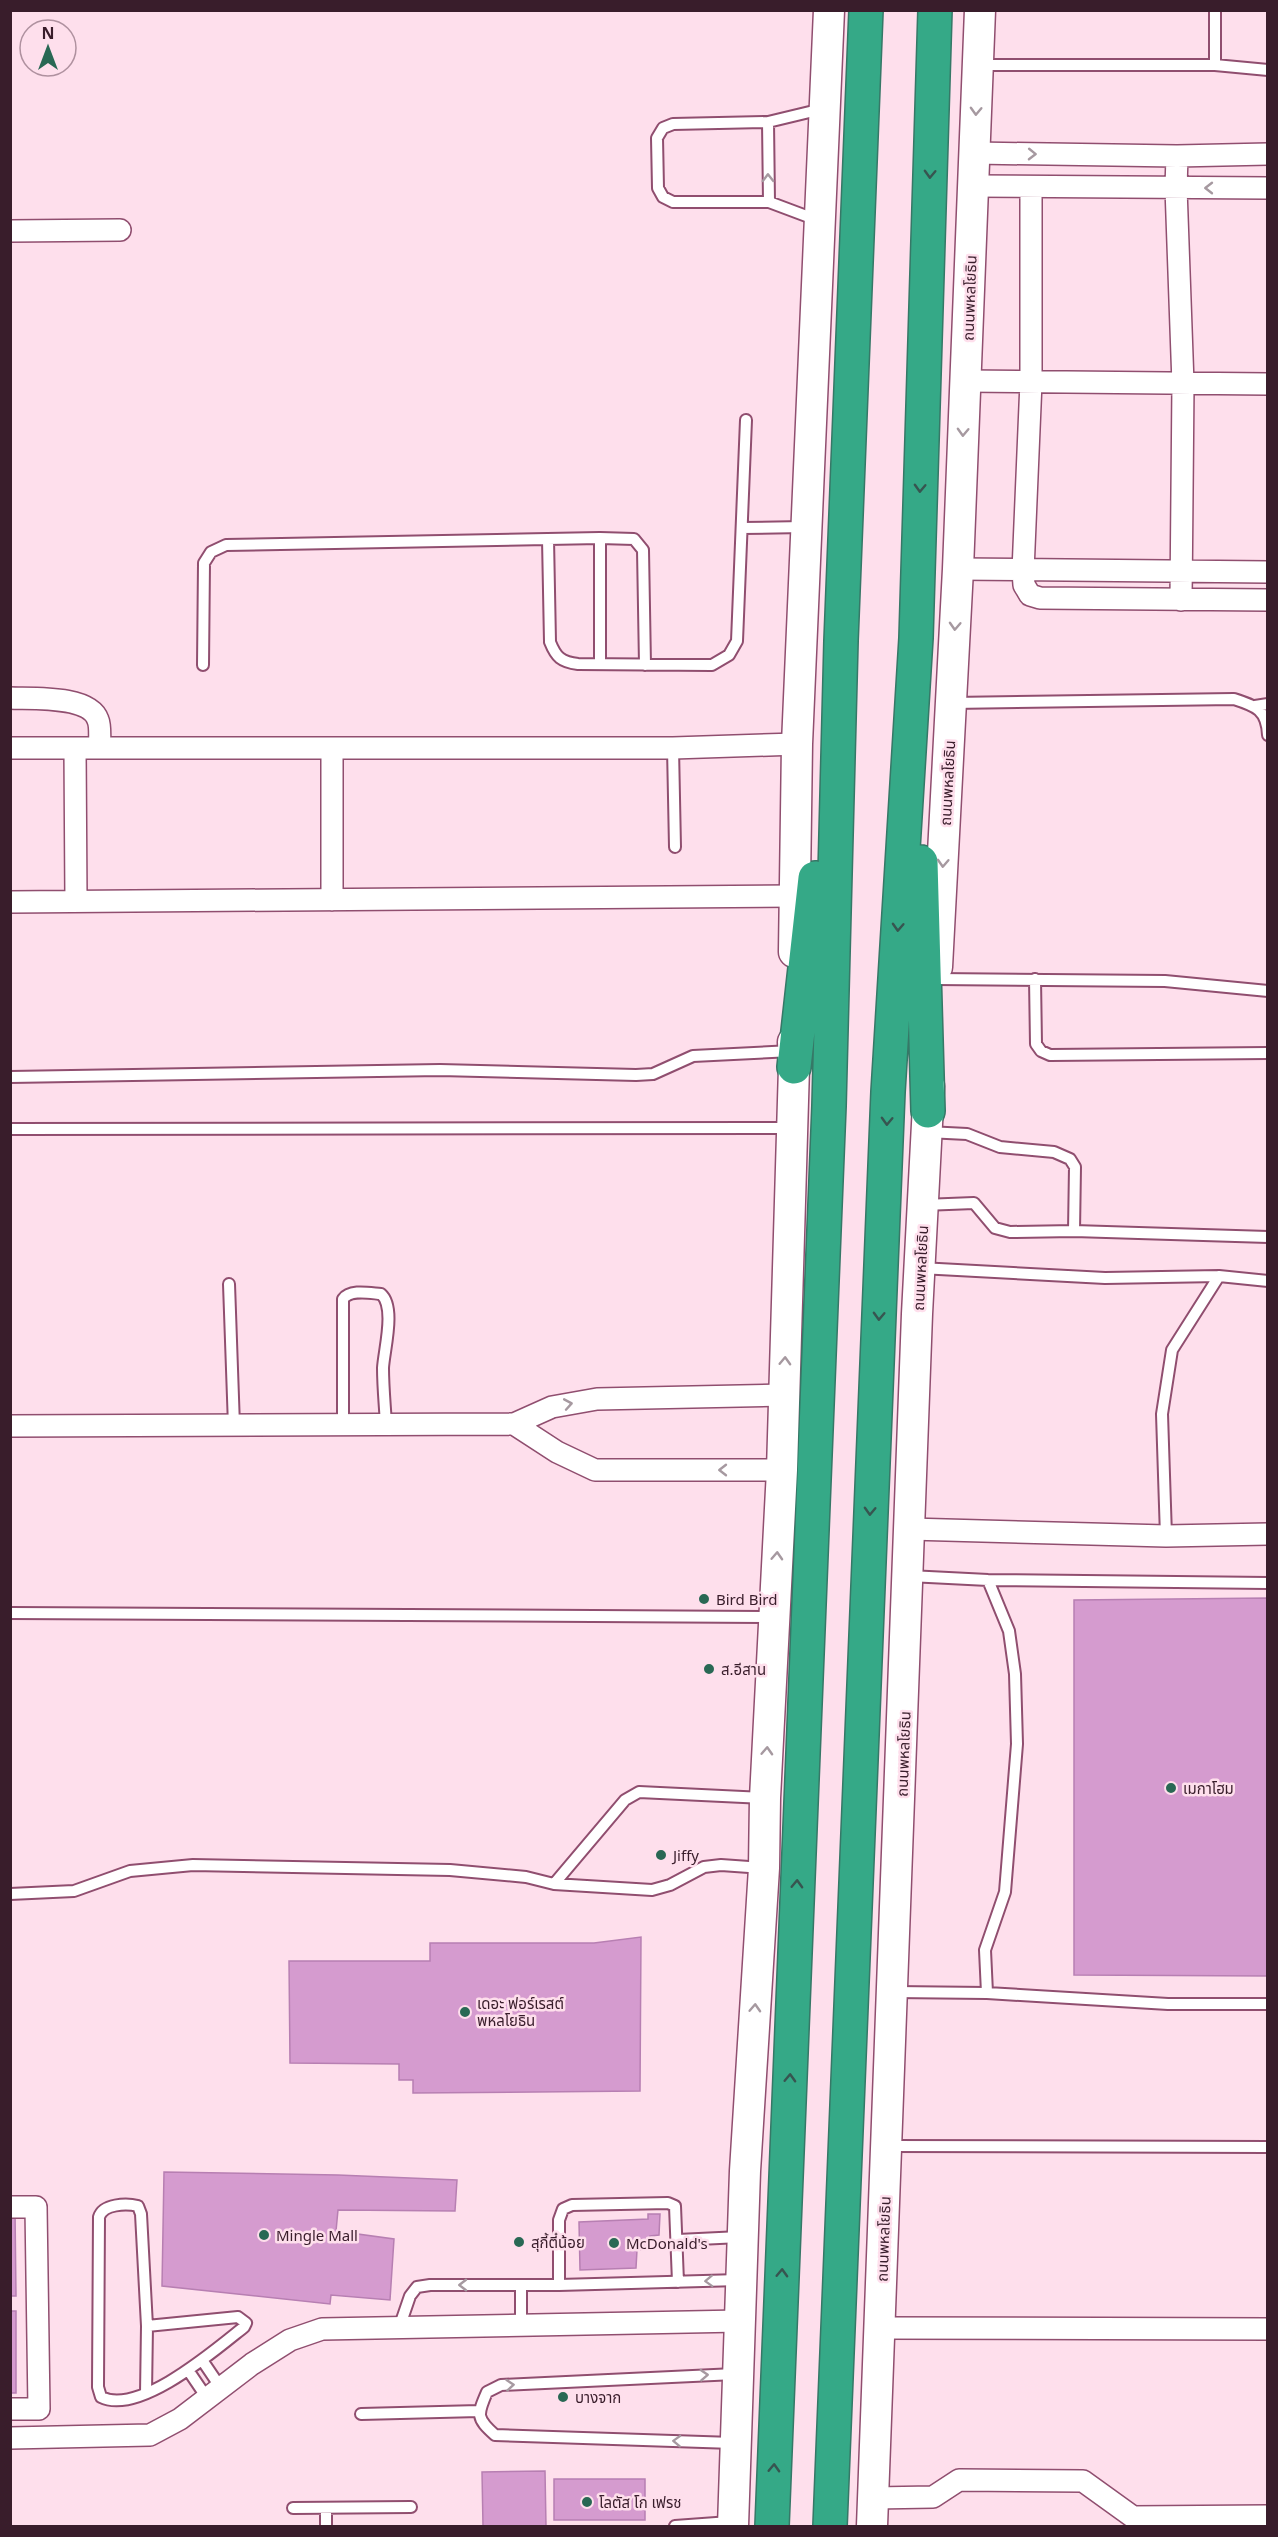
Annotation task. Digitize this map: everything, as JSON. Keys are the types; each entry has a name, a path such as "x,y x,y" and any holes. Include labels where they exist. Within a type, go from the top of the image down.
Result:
{"highway":[{"path":"772,2526 828,1106 841,641 866,10"},
{"path":"831,2526 888,1092 916,638 936,10"},
{"path":"916,638 927,1121"},
{"path":"793,1059 841,641"}],"main road":[{"path":"733,2524 741,2280 764,1868 765,1798 782,1470 792,1128 797,744 830,10"},
{"name":"ถนนพหลโยธิน","path":"873,2512 920,1268 952,703 980,10"}],"street":[{"path":"974,153 1177,156 1268,154"},
{"path":"1177,156 1176,188 1183,384 1181,600"},
{"path":"974,186 1268,188"},
{"path":"1030,188 1031,382 1024,585 1030,595 1040,598 1268,600"},
{"path":"10,231 120,230"},
{"path":"966,381 1268,384"},
{"path":"958,569 1268,572"},
{"path":"10,698 80,703 91,710 98,719 100,748"},
{"path":"10,748 674,748 797,744"},
{"path":"75,748 76,902"},
{"path":"332,748 332,900"},
{"path":"10,902 795,896"},
{"path":"10,1426 514,1424 552,1407 597,1399 784,1395"},
{"path":"514,1424 557,1452 595,1470 782,1470"},
{"path":"910,1529 1166,1536 1268,1534"},
{"path":"10,2207 36,2207 39,2409 10,2409"},
{"path":"10,2438 150,2435 180,2419 290,2340 322,2329 740,2321"},
{"path":"880,2328 1268,2329"},
{"path":"873,2512 933,2497 959,2481 1083,2481 1133,2517 1268,2516"}],"lane":[{"path":"1215,10 1215,65"},
{"path":"977,64 1215,65 1268,70"},
{"path":"820,221 769,202 674,202 663,197 658,188 657,138 663,128 674,124 768,122 825,108"},
{"path":"768,122 769,202"},
{"path":"548,539 550,642 556,656 565,662 712,665 729,655 736,641 746,420"},
{"path":"742,528 807,527"},
{"path":"203,664 204,563 211,552 226,545 600,538 634,539 643,550 645,665"},
{"path":"600,538 600,664"},
{"path":"952,703 1234,699 1255,706 1268,705"},
{"path":"1255,706 1267,722 1268,735"},
{"path":"674,748 675,847"},
{"path":"936,979 1165,981 1268,991"},
{"path":"1035,979 1036,1044 1041,1051 1050,1055 1268,1053"},
{"path":"10,1077 440,1071 636,1076 653,1074 693,1056 793,1059"},
{"path":"927,1121 1000,1147 1054,1152 1070,1159 1075,1167 1074,1231"},
{"path":"10,1129 792,1128"},
{"path":"923,1205 974,1203 995,1228 1010,1232 1074,1231 1268,1237"},
{"path":"920,1268 1105,1278 1219,1276 1268,1281"},
{"path":"1166,1536 1162,1414 1172,1350 1219,1276"},
{"path":"229,1284 234,1426"},
{"path":"343,1425 343,1299 351,1293 381,1294 387,1302 387,1352 383,1364 386,1425"},
{"path":"909,1576 988,1580 1268,1583"},
{"path":"987,1993 985,1950 1005,1892 1017,1744 1015,1674 1009,1631 988,1580"},
{"path":"10,1613 774,1617"},
{"path":"554,1884 625,1800 639,1792 765,1798"},
{"path":"10,1894 74,1891 130,1871 193,1865 450,1870 526,1878 554,1884 652,1890 670,1885 704,1867 721,1865 764,1868"},
{"path":"894,1992 987,1993 1168,2004 1268,2004"},
{"path":"886,2146 1268,2147"},
{"path":"559,2285 559,2220 563,2209 572,2205 668,2203 675,2206 678,2282"},
{"path":"146,2393 147,2326 141,2214 138,2206 106,2208 101,2211 99,2217 98,2387 100,2397 108,2401 129,2399 146,2393 188,2370 244,2327 246,2323 238,2317 147,2326"},
{"path":"678,2240 743,2237"},
{"path":"399,2328 410,2296 417,2287 430,2285 559,2285 741,2280"},
{"path":"521,2285 521,2325"},
{"path":"202,2360 214,2393"},
{"path":"188,2370 214,2393"},
{"path":"736,2443 495,2435 481,2423 479,2411 487,2391 501,2385 738,2373"},
{"path":"361,2414 479,2411"},
{"path":"292,2508 411,2507"},
{"path":"326,2508 327,2526"},
{"path":"675,2526 733,2524"}],"building":[{"name":"เมกาโฮม","path":"1268,1598 1268,1976 1074,1975 1074,1600"},
{"name":"เดอะ ฟอร์เรสต์ พหลโยธิน","path":"641,1937 640,2091 413,2093 413,2080 399,2080 399,2064 290,2063 289,1961 430,1961 430,1943 594,1943"},
{"name":"Mingle Mall","path":"164,2172 457,2180 455,2211 338,2210 336,2231 394,2239 390,2300 331,2295 330,2304 162,2286"},
{"path":"10,2209 15,2209 16,2296 10,2296"},
{"name":"McDonald's","path":"648,2214 660,2214 659,2235 650,2236 649,2249 637,2250 636,2268 580,2270 579,2222 648,2219"},
{"path":"10,2311 16,2311 16,2393 10,2393"},
{"path":"545,2471 546,2526 483,2526 482,2472"},
{"path":"554,2479 645,2479 645,2520 554,2520"}],"place":[{"name":"Bird Bird","path":"704,1599"},
{"name":"ส.อีสาน","path":"709,1669"},
{"name":"เมกาโฮม","path":"1171,1788"},
{"name":"Jiffy","path":"661,1855"},
{"name":"เดอะ ฟอร์เรสต์ พหลโยธิน","path":"465,2012"},
{"name":"Mingle Mall","path":"264,2235"},
{"name":"สุกี้ตี๋น้อย","path":"519,2242"},
{"name":"McDonald's","path":"614,2243"},
{"name":"บางจาก","path":"563,2397"},
{"name":"โลตัส โก เฟรช","path":"587,2502"}]}
